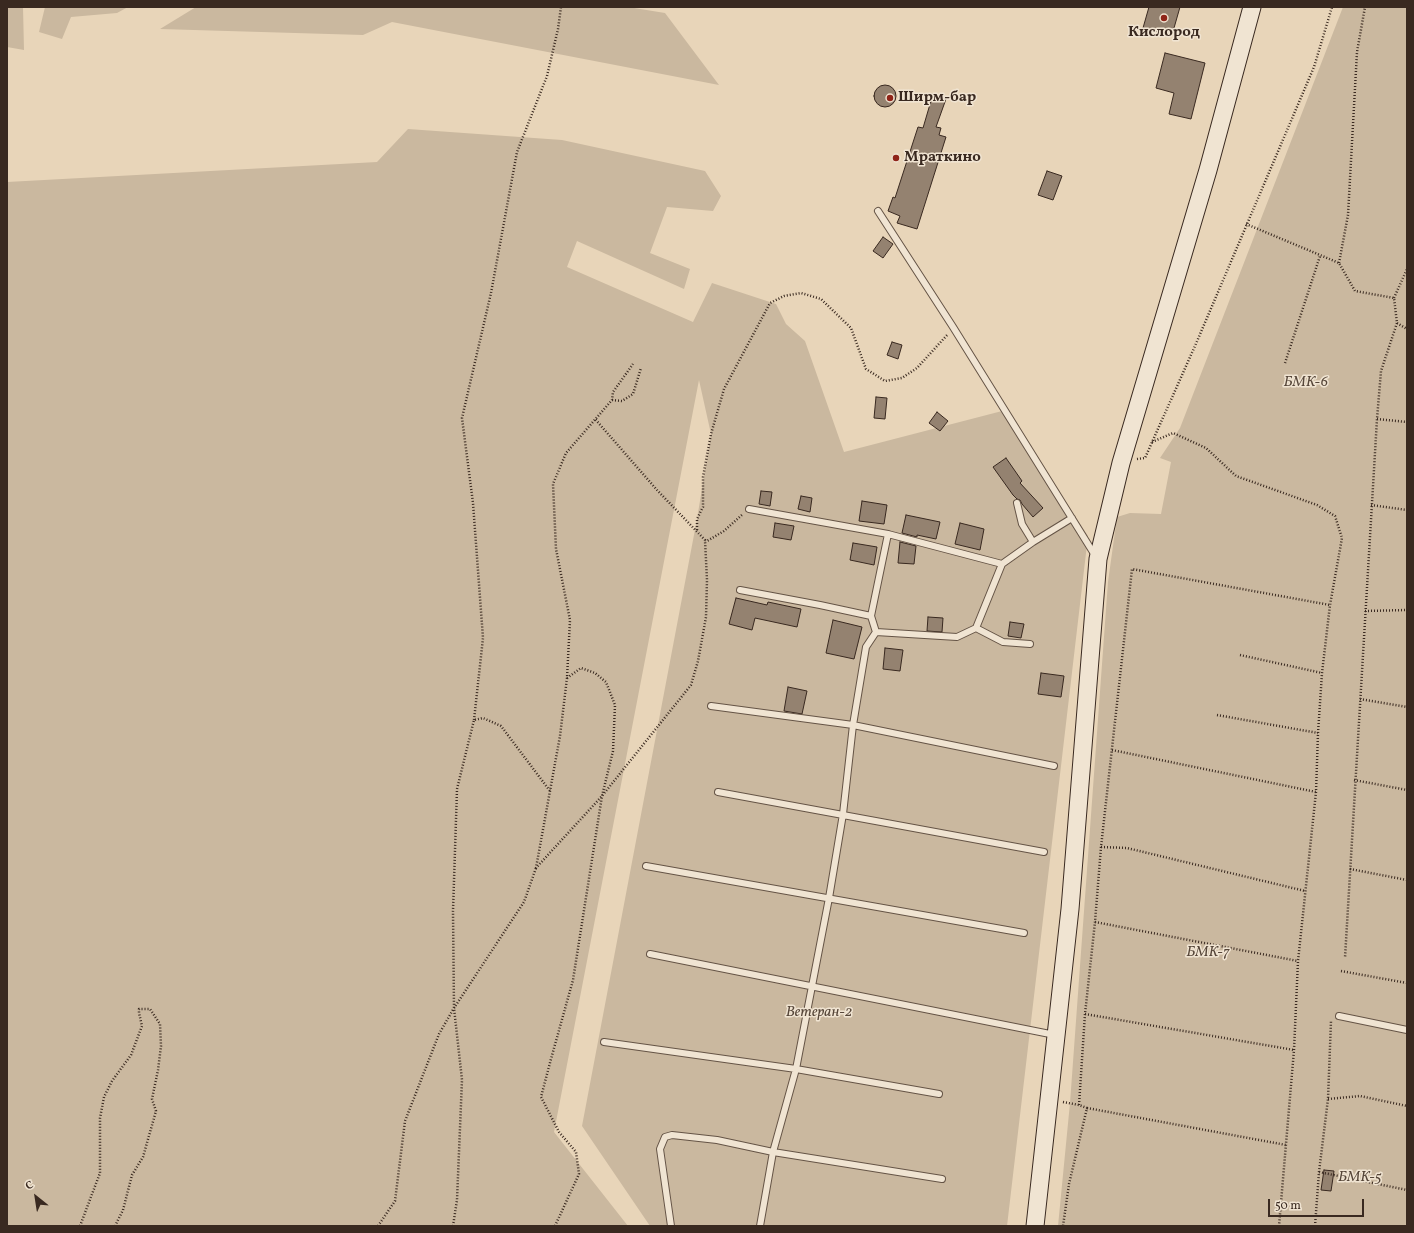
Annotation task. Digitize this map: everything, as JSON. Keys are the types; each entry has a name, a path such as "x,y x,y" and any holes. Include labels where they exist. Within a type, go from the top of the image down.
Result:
{"main road":[{"path":"1035,1226 1070,909 1098,559 1121,463 1208,170 1252,7"}],"lane":[{"path":"878,211 953,327 1098,559"},
{"path":"1017,503 1022,524 1033,542"},
{"path":"749,509 888,534 1002,564"},
{"path":"876,632 956,637 976,628 1002,564 1033,542 1072,518"},
{"path":"876,632 871,616 888,534"},
{"path":"740,590 871,616"},
{"path":"976,628 1003,642 1030,644"},
{"path":"760,1226 774,1152 796,1069 829,898 843,814 853,726 866,647 876,632"},
{"path":"711,706 853,726 1054,766"},
{"path":"718,792 1044,852"},
{"path":"646,866 1024,933"},
{"path":"650,954 1056,1035"},
{"path":"1339,1016 1407,1030"},
{"path":"604,1042 796,1069 939,1094"},
{"path":"671,1226 660,1149 665,1137 672,1134 717,1140 774,1152 942,1179"}],"path":[{"path":"453,1226 458,1200 462,1080 454,1008 453,911 457,788 474,720 483,638 473,503 462,418 490,293 517,152 547,76 558,29 561,7"},
{"path":"1121,463 1145,458 1195,346 1314,67 1332,7"},
{"path":"1339,263 1348,216 1357,52 1365,7"},
{"path":"1246,224 1339,263 1355,291 1394,298"},
{"path":"1286,363 1320,256"},
{"path":"1344,958 1371,506 1381,371 1397,323 1394,298 1407,268"},
{"path":"697,531 697,519 703,507 703,477 711,434 724,389 770,303 784,296 801,293 820,299 851,328 866,369 885,381 902,378 917,368 953,327"},
{"path":"1397,323 1407,329"},
{"path":"378,1226 395,1201 405,1121 439,1034 454,1008 524,902 536,868 560,736 567,678 570,620 556,549 553,484 566,453 612,400 613,392 633,364"},
{"path":"612,400 622,401 633,394 641,368"},
{"path":"536,868 602,796 691,685 698,661 706,617 707,580 705,540 657,490 595,419"},
{"path":"1377,419 1407,422"},
{"path":"1152,442 1173,432 1206,448 1236,476 1317,505 1335,516 1342,538 1330,605 1322,673 1316,792 1298,961 1294,1050 1279,1226"},
{"path":"1371,506 1407,510"},
{"path":"705,540 724,531 749,509"},
{"path":"1079,1105 1085,1014 1101,847 1132,569 1330,605"},
{"path":"1365,611 1407,610"},
{"path":"1240,655 1322,673"},
{"path":"555,1226 579,1174 576,1152 559,1132 541,1097 573,980 602,796 613,751 615,705 606,682 595,673 581,668 567,678"},
{"path":"1360,699 1407,707"},
{"path":"1217,715 1318,734"},
{"path":"474,720 483,718 501,726 550,791"},
{"path":"1112,750 1316,792"},
{"path":"1354,780 1407,790"},
{"path":"1101,847 1127,848 1305,891"},
{"path":"1350,870 1407,880"},
{"path":"1095,922 1298,961"},
{"path":"1341,971 1407,983"},
{"path":"80,1226 100,1174 100,1118 104,1097 112,1081 131,1055 142,1026 139,1009 150,1009 160,1024 161,1046 152,1099 156,1111 143,1157 132,1175 123,1210 116,1226"},
{"path":"1085,1014 1294,1050"},
{"path":"1315,1226 1319,1172 1328,1099 1332,1019 1339,1016"},
{"path":"1328,1099 1360,1096 1407,1106"},
{"path":"1048,1101 1079,1105 1087,1108 1286,1145"},
{"path":"1063,1226 1068,1184 1087,1108"},
{"path":"1319,1172 1407,1190"}],"green space":[{"path":"7,7 23,7 24,50 7,47"},
{"path":"45,7 128,7 117,13 71,17 62,39 39,32"},
{"path":"196,7 628,7 665,13 719,85 392,22 363,35 160,29"},
{"name":"БМК-7","path":"1343,7 1407,7 1407,1226 1058,1226 1070,1103 1108,582 1117,517 1130,513 1161,514 1171,462 1160,458 1180,428"},
{"name":"Ветеран-2","path":"408,129 562,140 705,171 721,196 713,211 667,207 650,253 690,269 684,289 577,241 567,267 693,322 712,283 776,304 786,324 805,341 844,452 1006,410 1088,536 1007,1226 650,1226 582,1126 697,519 711,434 699,380 554,1132 628,1226 7,1226 7,182 377,162"}],"building":[{"path":"1149,7 1180,7 1172,35 1143,28"},
{"path":"1165,53 1205,63 1191,119 1169,114 1174,93 1156,88"},
{"path":"885,85 893,88 896,96 893,104 885,107 877,104 874,96 877,88"},
{"path":"933,94 946,99 936,127 941,128 939,135 946,137 917,229 897,223 900,216 888,211 893,197 895,198 918,127 923,128"},
{"path":"1047,171 1062,176 1053,200 1038,195"},
{"path":"883,237 893,244 883,258 873,251"},
{"path":"892,342 902,345 898,359 887,355"},
{"path":"876,397 887,398 885,419 874,418"},
{"path":"937,412 948,421 940,431 929,423"},
{"path":"1006,458 1022,481 1020,483 1043,508 1033,517 1020,500 1013,495 993,467"},
{"path":"761,491 772,492 770,506 759,504"},
{"path":"801,496 812,498 810,512 798,509"},
{"path":"862,501 887,505 884,524 859,521"},
{"path":"906,515 940,522 936,539 917,535 917,537 902,533"},
{"path":"775,523 794,526 791,540 773,537"},
{"path":"960,523 984,529 980,550 955,544"},
{"path":"900,542 916,546 914,564 898,563"},
{"path":"853,543 877,547 874,565 850,560"},
{"path":"736,598 767,605 768,602 801,609 797,627 755,618 752,630 729,624"},
{"path":"928,617 943,618 942,632 927,631"},
{"path":"833,620 862,627 854,659 826,653"},
{"path":"1010,622 1024,624 1021,638 1008,636"},
{"path":"885,648 903,650 900,671 883,669"},
{"path":"1041,673 1064,676 1061,697 1038,694"},
{"path":"788,687 807,691 802,714 784,711"},
{"path":"1324,1170 1334,1171 1331,1191 1321,1190"}],"place":[{"name":"Кислород","path":"1164,18"},
{"name":"Ширм-бар","path":"890,98"},
{"name":"Мраткино","path":"896,158"}],"park label":[{"name":"БМК-6","path":"1306,383"},
{"name":"БМК-5","path":"1360,1178"}]}
